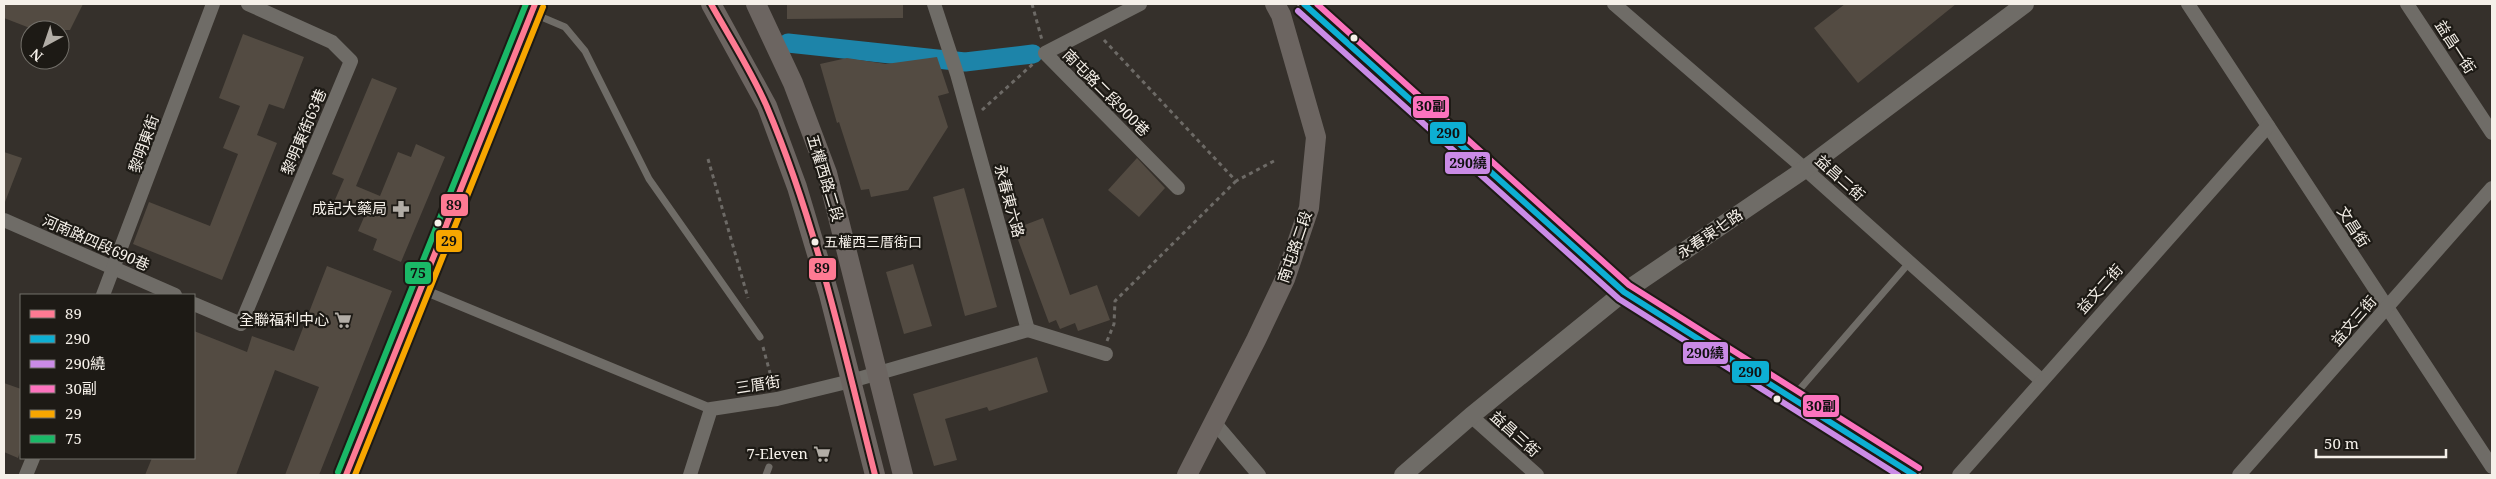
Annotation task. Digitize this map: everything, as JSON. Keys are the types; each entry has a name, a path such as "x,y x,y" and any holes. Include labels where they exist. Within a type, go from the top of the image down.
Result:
{"main road":[{"name":"五權西路二段","path":"711,4 767,106 797,187 851,381 874,475"},
{"name":"五權西路二段","path":"756,4 793,83 827,173 902,475"},
{"name":"南屯路二段","path":"1187,475 1285,279 1309,208 1316,137 1281,15 1275,4"},
{"path":"346,475 533,8"}],"street":[{"name":"黎明東街","path":"103,294 115,269 213,4"},
{"name":"黎明東街63巷","path":"195,304 241,324 350,61 332,42 248,4"},
{"name":"永春東六路","path":"934,4 970,120 1028,330"},
{"name":"南屯路二段900巷","path":"1140,4 1043,47 1178,188"},
{"path":"1304,4 1624,292 1914,475"},
{"name":"益昌二街","path":"1614,4 1805,169 2041,380"},
{"name":"永春東七路","path":"1404,475 1471,416 1624,292 1805,169 2025,4"},
{"name":"文昌街","path":"2188,4 2492,467"},
{"name":"益昌一街","path":"2407,4 2492,133"},
{"name":"益文二街","path":"1959,475 2041,380 2268,126"},
{"name":"益文三街","path":"2239,475 2492,188"},
{"name":"河南路四段690巷","path":"4,220 173,294"},
{"path":"421,289 711,409 690,475"},
{"name":"三厝街","path":"711,409 777,399 851,381 1028,330"},
{"path":"1028,330 1104,354"},
{"name":"益昌三街","path":"1471,416 1537,475"},
{"path":"1214,422 1259,475"},
{"path":"26,475 33,459"}],"lane":[{"path":"533,8 565,27 585,51 649,179 760,337"},
{"path":"1793,397 1909,262"},
{"path":"766,475 769,467"}],"path":[{"path":"970,120 1043,47 1032,4"},
{"path":"1104,40 1236,181"},
{"path":"708,159 749,300"},
{"path":"1104,354 1114,324 1115,301 1236,181 1274,161"},
{"path":"760,337 777,399"}],"building":[{"path":"4,4 83,4 70,30 70,20 20,20 20,24 4,18"},
{"path":"787,4 903,4 903,18 787,19"},
{"path":"1845,4 1956,4 1858,83 1814,28"},
{"path":"243,34 304,57 284,109 269,104 257,135 277,143 222,280 133,244 149,202 210,226 238,154 223,148 240,106 219,98"},
{"path":"937,57 949,93 938,96 948,127 908,190 871,197 869,189 861,190 839,122 837,123 820,64 847,58 886,64"},
{"path":"372,78 397,88 356,186 380,196 398,152 411,157 416,144 445,157 401,262 373,250 377,239 358,231 365,215 334,202 344,179 332,174"},
{"path":"4,152 22,158 5,202 4,202"},
{"path":"1137,158 1165,188 1139,217 1108,190"},
{"path":"964,188 997,307 965,316 933,197"},
{"path":"1043,218 1070,295 1097,285 1110,320 1078,331 1075,323 1060,329 1056,320 1049,323 1014,229"},
{"path":"913,264 932,326 904,334 886,272"},
{"path":"327,266 392,291 319,475 285,475 319,387 275,370 236,475 145,475 152,459 195,459 195,331 247,352 252,336 294,351"},
{"path":"1037,357 1048,392 989,411 987,407 945,419 957,460 934,466 913,394"},
{"path":"4,383 20,389 20,452 18,458 4,452"}],"waterway":[{"path":"788,43 965,62 1033,54"}],"transit line":[{"name":"75","path":"338,472 526,4"},
{"name":"89","path":"346,475 535,4"},
{"name":"89","path":"711,4 761,94 801,197 828,289 875,475"},
{"name":"290","path":"1304,4 1624,292 1914,475"},
{"name":"30副","path":"1317,4 1629,285 1919,468"},
{"name":"29","path":"355,475 543,7"},
{"name":"290繞","path":"1298,11 1619,299 1898,475"}],"place":[{"name":"成記大藥局","path":"401,209"},
{"name":"五權西三厝街口","path":"815,242"},
{"name":"全聯福利中心","path":"343,320"},
{"name":"7-Eleven","path":"822,454"}]}
